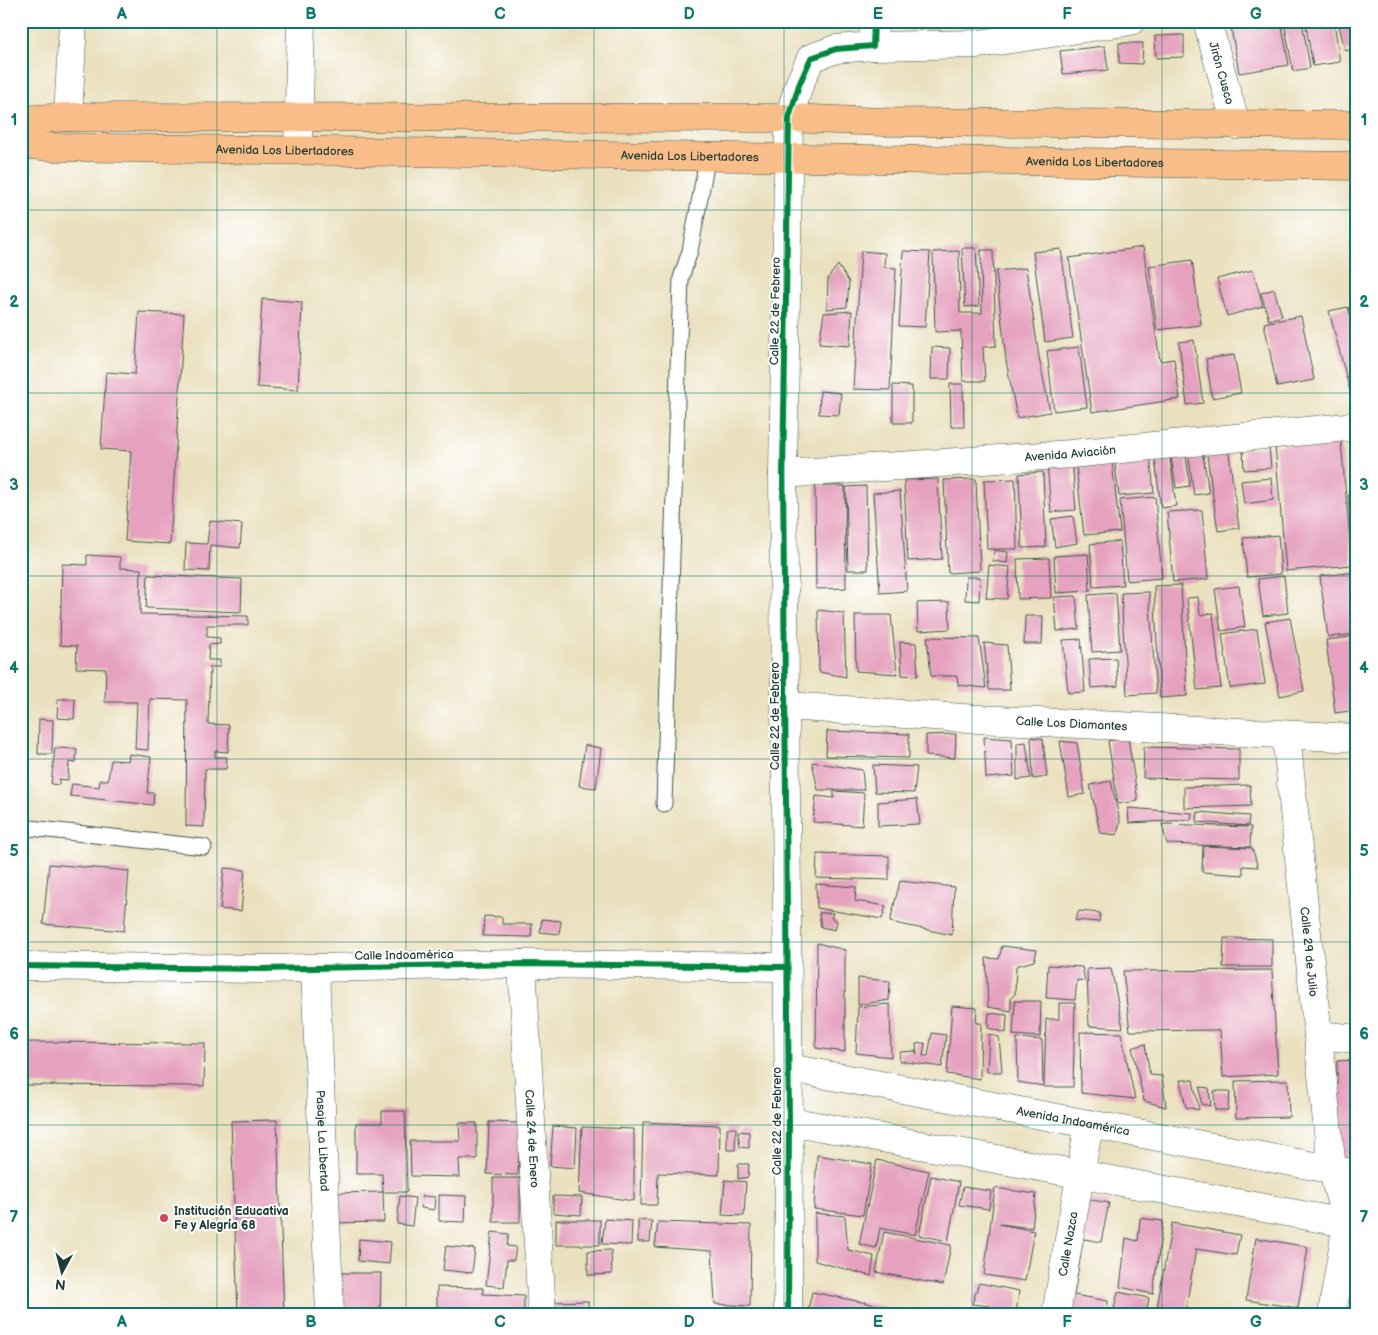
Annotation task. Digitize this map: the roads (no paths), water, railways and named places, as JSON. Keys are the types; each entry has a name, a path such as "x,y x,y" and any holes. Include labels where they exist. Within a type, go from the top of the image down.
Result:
{"highway":[{"path":"21,120 68,117 789,118 883,122 1357,125"},
{"name":"Avenida Los Libertadores","path":"21,144 53,147 789,156 1357,166"}],"street":[{"path":"68,117 73,21"},
{"path":"298,150 301,21"},
{"path":"874,34 979,44 1131,21"},
{"name":"Jirón Cusco","path":"1206,21 1236,125"},
{"name":"Calle 22 de Febrero","path":"788,1314 789,1068 783,474 789,118 799,85 811,58 874,34"},
{"name":"Avenida Aviación","path":"783,474 1071,454 1357,426"},
{"name":"Calle Los Diamantes","path":"786,706 978,719 1357,738"},
{"name":"Calle 29 de Julio","path":"1286,734 1318,1035 1344,1171 1352,1224"},
{"name":"Calle Indoamérica","path":"21,966 315,968 522,964 787,967"},
{"name":"Calle 24 de Enero","path":"522,964 542,1314"},
{"name":"Pasaje La Libertad","path":"315,968 330,1314"},
{"path":"1318,1035 1357,1039"},
{"name":"Avenida Indoamérica","path":"789,1068 1344,1171"},
{"path":"789,1121 1352,1224 1332,1314"},
{"name":"Calle Nazca","path":"1056,1314 1089,1124"}],"lane":[{"path":"664,804 681,278 690,251 708,156"},
{"path":"21,828 204,847"}],"place":[{"name":"Institución Educativa Fe y Alegría 68","path":"164,1218"}]}
